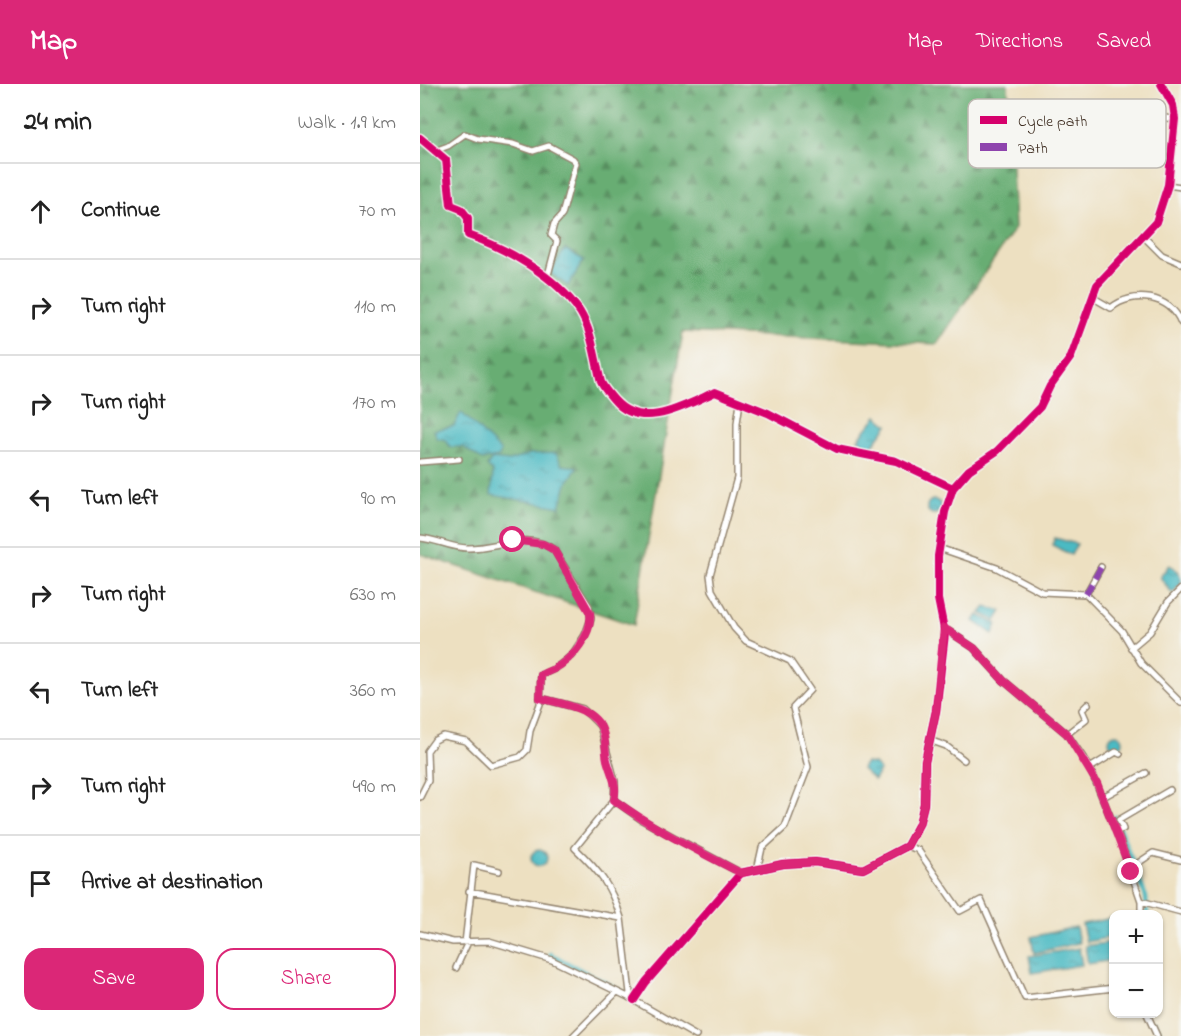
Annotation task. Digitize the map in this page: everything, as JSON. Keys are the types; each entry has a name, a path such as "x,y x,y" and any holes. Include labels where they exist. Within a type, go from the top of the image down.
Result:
{"street":[{"path":"634,1000 646,982 741,873 783,864 815,862 863,869 907,846 919,824 924,804 929,740 936,711 944,628 938,599 939,548 945,512 953,488 969,470 997,452 1040,407 1050,386 1071,357 1097,285 1156,222 1168,184 1178,131 1173,105 1161,84"},
{"path":"1166,118 1175,119"},
{"path":"436,150 448,146 465,134 477,139 513,144 533,151 549,146 573,159 576,164 561,214 554,224 551,235 557,241 547,279"},
{"path":"420,138 446,160 451,205 461,209 468,218 468,235 493,243 529,263 580,312 590,337 602,386 624,410 635,416 660,414 715,392 768,413 837,449 896,461 953,488"},
{"path":"1168,184 1181,188"},
{"path":"1143,236 1162,255 1181,263"},
{"path":"1092,297 1111,308 1131,297 1162,301 1177,312 1181,323"},
{"path":"740,402 737,423 737,478 710,575 712,590 746,641 790,661 810,690 793,708 808,767 785,827 762,848 757,870"},
{"path":"420,462 459,459"},
{"path":"420,538 464,548 494,547 513,540 543,544 554,550 579,594 589,606 591,619 582,641 572,655 556,668 541,675 540,698 527,750 520,757 491,765 466,741 443,736 435,740 428,752 428,780 420,797"},
{"path":"939,548 997,568 1042,592 1086,594 1122,631 1141,663 1181,703"},
{"path":"1086,594 1101,567"},
{"path":"1131,648 1150,632 1168,602 1181,589"},
{"path":"944,628 974,648 1003,680 1067,734 1090,768 1103,797 1142,901 1141,910"},
{"path":"540,698 583,710 600,726 615,781 614,800 575,848 603,877 616,900 621,918 630,993 628,997"},
{"path":"1067,734 1086,719 1082,710 1088,704"},
{"path":"929,740 946,746 964,760"},
{"path":"1090,768 1116,752 1120,754"},
{"path":"1103,797 1146,773"},
{"path":"1116,831 1123,829 1119,820 1170,790"},
{"path":"614,800 642,820 741,873"},
{"path":"907,846 918,850 960,911 981,900 1025,998 1109,988"},
{"path":"1129,868 1153,853 1181,860"},
{"path":"456,968 466,943 474,865 499,871"},
{"path":"470,891 621,918"},
{"path":"1142,901 1181,912"},
{"path":"420,934 466,943 489,941 535,953 634,1000 696,1036"},
{"path":"573,1036 617,992"},
{"path":"1148,1018 1157,1036"}],"green space":[{"path":"420,84 1008,84 1009,99 968,99 968,168 1012,168 1015,228 937,344 683,332 634,625 420,554"}],"water":[{"path":"565,249 584,260 568,286 550,273"},
{"path":"461,412 501,451 499,457 482,460 463,447 450,447 446,440 437,438 434,430 454,426"},
{"path":"877,416 888,425 870,449 858,439"},
{"path":"556,453 562,465 578,467 568,481 560,507 491,495 493,472 487,466 492,459 509,461 530,454"},
{"path":"931,500 937,500 941,507 937,514 931,514 927,510 927,504"},
{"path":"1055,538 1077,544 1071,555 1052,545"},
{"path":"1169,565 1177,570 1181,581 1172,593 1160,577"},
{"path":"986,607 1002,611 996,621 981,613"},
{"path":"978,615 997,624 993,634 974,621"},
{"path":"1116,734 1121,736 1123,741 1121,746 1116,748 1111,746 1109,741 1111,736"},
{"path":"865,763 874,764 880,770 874,780 862,769"},
{"path":"539,850 545,852 547,858 545,864 539,866 533,864 531,858 533,852"},
{"path":"1109,919 1109,938 1086,942 1082,924"},
{"path":"1076,927 1079,943 1034,953 1031,937"},
{"path":"1109,943 1109,961 1088,964 1085,946"},
{"path":"1079,948 1082,965 1032,973 1029,956"}],"waterway":[{"path":"1115,817 1146,897 1147,910"},
{"path":"550,954 623,992"},
{"path":"1153,1022 1162,1035 1167,1036"}],"marked path":[{"path":"1086,594 1101,567"}],"cycle path":[{"path":"634,1000 646,982 741,873 783,864 815,862 863,869 907,846 919,824 924,804 925,762 936,711 945,634 938,599 938,556 945,512 953,488 969,470 997,451 1040,407 1050,386 1071,357 1097,285 1156,222 1168,185 1175,119 1173,105 1161,84"},
{"path":"420,138 446,160 451,205 461,209 468,218 468,235 530,265 558,287 580,312 591,338 601,382 605,390 626,410 650,415 664,413 715,392 768,413 837,449 896,461 953,488"}],"route":[{"path":"513,540 543,544 554,550 579,594 589,606 590,625 579,646 556,668 541,675 540,698 583,710 594,719 603,733 609,768 615,781 617,790 614,800 642,820 683,843 741,873 783,864 815,862 863,869 904,849 919,824 924,804 926,751 936,711 944,628 974,648 1003,680 1067,734 1089,766 1097,783 1131,872"}]}
